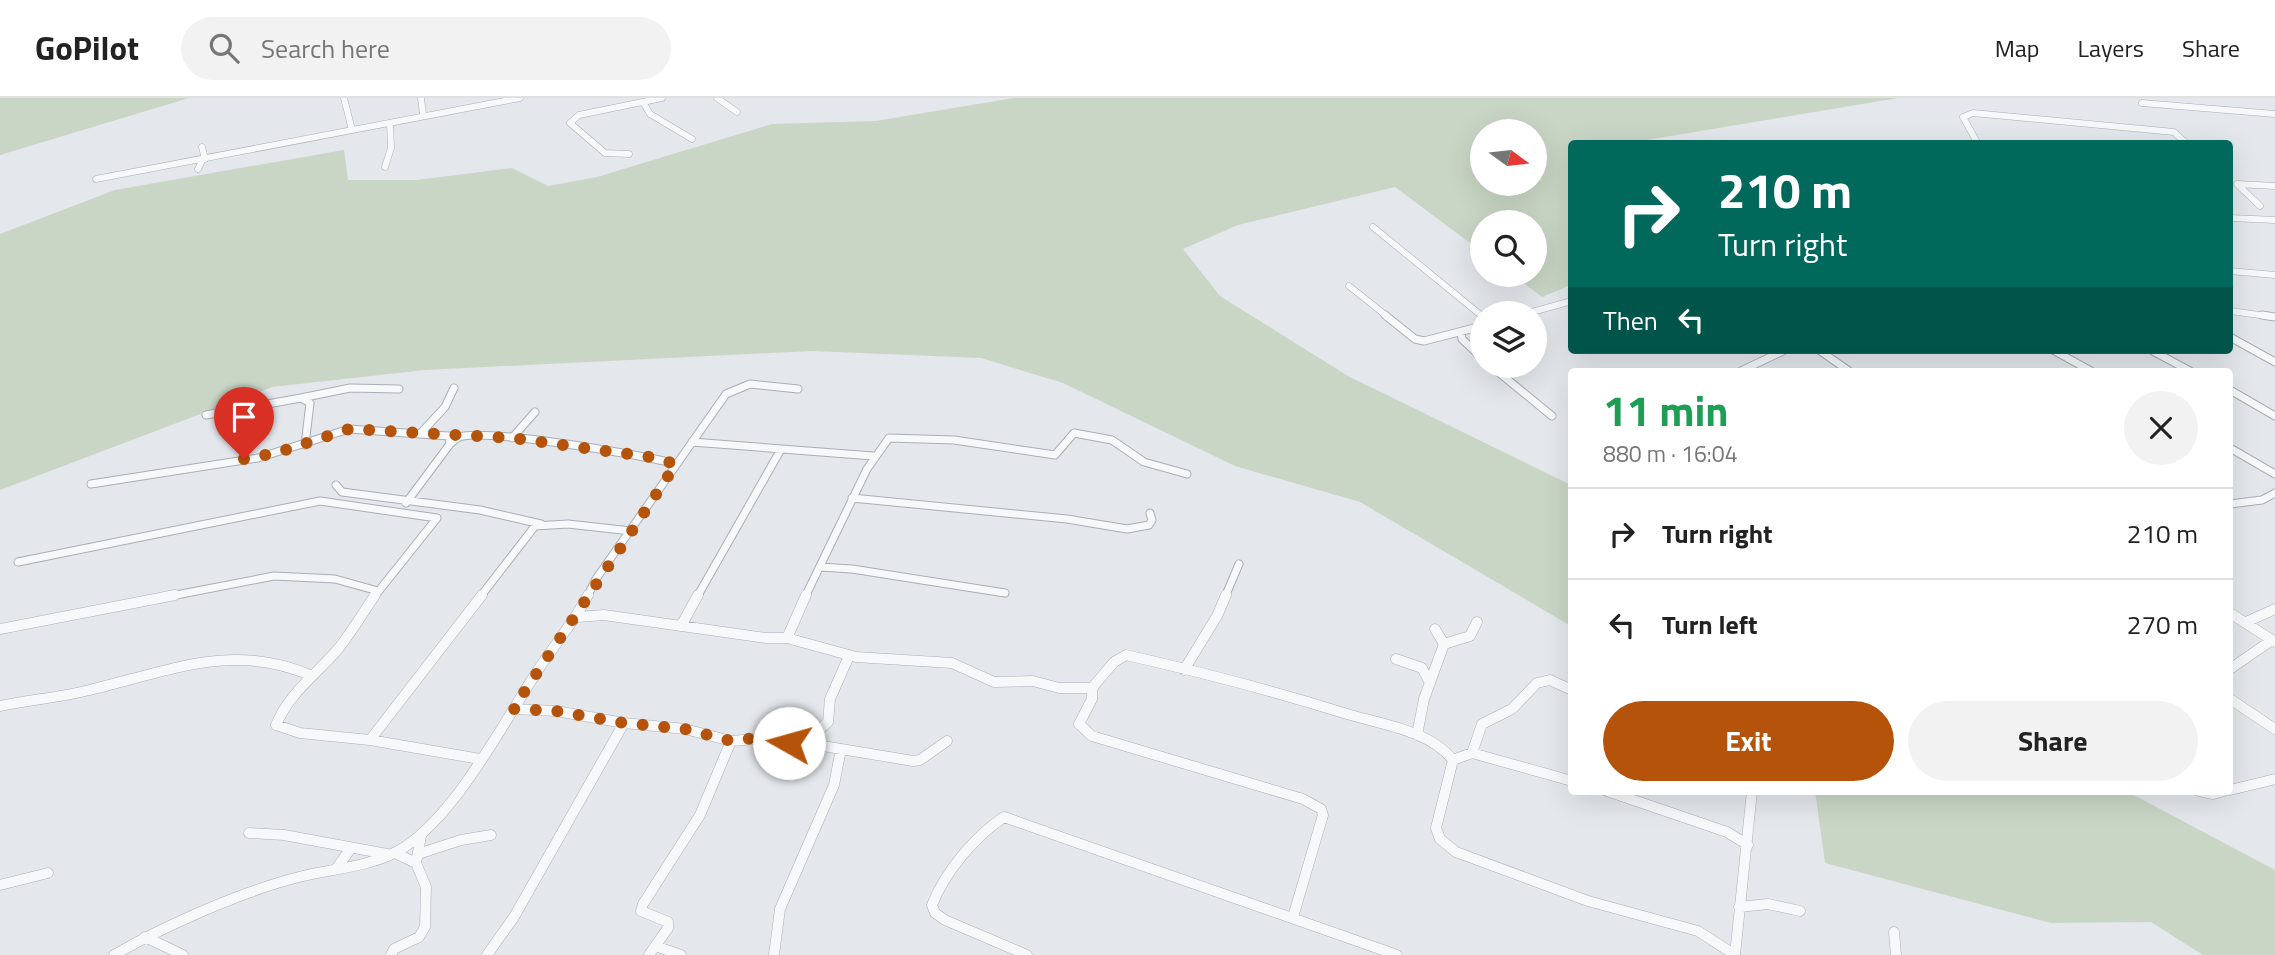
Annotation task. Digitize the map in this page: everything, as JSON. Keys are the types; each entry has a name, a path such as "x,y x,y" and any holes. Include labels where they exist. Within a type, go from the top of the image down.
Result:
{"street":[{"path":"344,98 352,130"},
{"path":"421,98 422,116"},
{"path":"96,179 520,98"},
{"path":"629,154 605,153 570,123 579,115 662,98"},
{"path":"717,98 737,111"},
{"path":"642,102 650,114 692,139"},
{"path":"2142,103 2275,114"},
{"path":"1976,140 1963,117 1973,113 2174,132 2183,140"},
{"path":"385,167 391,148 390,123"},
{"path":"198,169 204,159 202,147"},
{"path":"2233,183 2275,186"},
{"path":"2237,184 2260,206"},
{"path":"2233,218 2274,223"},
{"path":"1373,227 1470,306"},
{"path":"2233,269 2275,275"},
{"path":"1349,286 1415,339 1424,341 1470,329"},
{"path":"1547,308 1568,302"},
{"path":"2233,311 2275,317"},
{"path":"1461,332 1462,339 1470,347"},
{"path":"2233,339 2275,362"},
{"path":"1747,368 1777,354"},
{"path":"1825,354 1845,368"},
{"path":"2060,354 2086,368"},
{"path":"2158,354 2184,368"},
{"path":"1506,378 1552,416"},
{"path":"114,955 145,937 276,884 392,854 421,836 453,800 577,617 596,579 732,388 756,384 798,389"},
{"path":"206,415 301,398 320,392 383,386 399,389"},
{"path":"420,434 445,407 454,388"},
{"path":"305,445 310,403 320,392"},
{"path":"2233,392 2275,416"},
{"path":"301,398 310,403"},
{"path":"512,438 535,412"},
{"path":"91,485 258,458 349,429 420,434 450,440 459,437 512,438 650,457 676,464"},
{"path":"787,638 852,498 882,441 897,438 954,440 1055,455 1074,433 1112,440 1144,463 1187,474"},
{"path":"406,503 450,440"},
{"path":"692,442 708,441 780,451 873,456"},
{"path":"2233,450 2275,474"},
{"path":"681,626 780,451"},
{"path":"336,485 342,492 524,518 541,524"},
{"path":"2233,504 2262,500 2268,494 2275,493"},
{"path":"852,498 1067,519 1127,529 1149,525 1152,520 1150,513"},
{"path":"18,562 320,501 437,519 378,591 337,650 310,675 281,713 276,725 300,733 370,740 480,759"},
{"path":"370,740 527,533 541,524 551,522 600,530 631,531"},
{"path":"1184,670 1217,616 1238,564"},
{"path":"820,567 852,569 1005,593"},
{"path":"0,629 274,576 335,579 378,591"},
{"path":"2246,622 2275,609"},
{"path":"2233,614 2273,641 2233,667"},
{"path":"577,617 604,615 766,638 787,638 849,656 952,663 994,682 1033,681 1059,688 1092,688"},
{"path":"1444,644 1471,636 1477,622"},
{"path":"1435,629 1444,644"},
{"path":"1417,736 1418,721 1444,644"},
{"path":"1293,917 1323,815 1321,809 1303,799 1092,736 1079,724 1092,699 1092,688 1114,662 1126,655 1184,670 1236,679 1417,736 1445,750 1453,760"},
{"path":"804,744 828,722 830,699 849,656"},
{"path":"1396,659 1422,668 1430,683"},
{"path":"0,706 63,696 209,662 269,661 310,675"},
{"path":"1472,753 1482,724 1515,708 1537,682 1543,679 1557,681 1568,688"},
{"path":"2233,701 2275,729"},
{"path":"513,709 556,711 624,723 685,729 731,741 756,738 917,761 947,741"},
{"path":"487,955 514,917 624,723"},
{"path":"681,955 652,951 668,929 668,922 647,916 641,911 643,901 674,859 697,820 731,741"},
{"path":"774,955 780,909 834,785 841,749"},
{"path":"1568,780 1472,753 1463,754 1453,760 1436,828 1447,846 1472,859 1576,897 1698,931 1735,955 1751,795"},
{"path":"2233,789 2275,779"},
{"path":"1619,795 1727,832 1748,845"},
{"path":"1027,955 945,920 935,913 932,905 940,888 984,833 1004,817 1397,955"},
{"path":"249,833 284,835 417,858 461,840 491,835"},
{"path":"391,955 394,949 419,937 425,927 426,887 417,858 421,836"},
{"path":"336,869 351,848"},
{"path":"0,885 48,873"},
{"path":"1739,907 1769,904 1800,911"},
{"path":"1894,932 1896,955"},
{"path":"145,937 183,955"}],"green space":[{"path":"0,98 189,98 0,155"},
{"path":"1014,98 1898,98 1647,140 1568,140 1568,286 1542,297 1529,287 1547,287 1547,210 1470,210 1470,243 1395,187 1238,225 1183,249 1220,296 1348,376 1568,484 1568,624 1360,502 1235,466 1063,383 981,358 812,351 425,370 272,387 0,490 0,234 115,190 344,150 348,180 417,180 512,168 548,186 597,177 772,124 876,121"},
{"path":"1816,795 2134,795 2275,870 2275,955 2203,955 2151,922 2051,923 1825,863"}],"route":[{"path":"244,459 258,458 305,445 330,433 349,429 512,438 568,448 650,457 676,464 596,579 590,596 577,617 547,656 513,709 556,711 624,723 685,729 731,741 756,738 789,743"}]}
